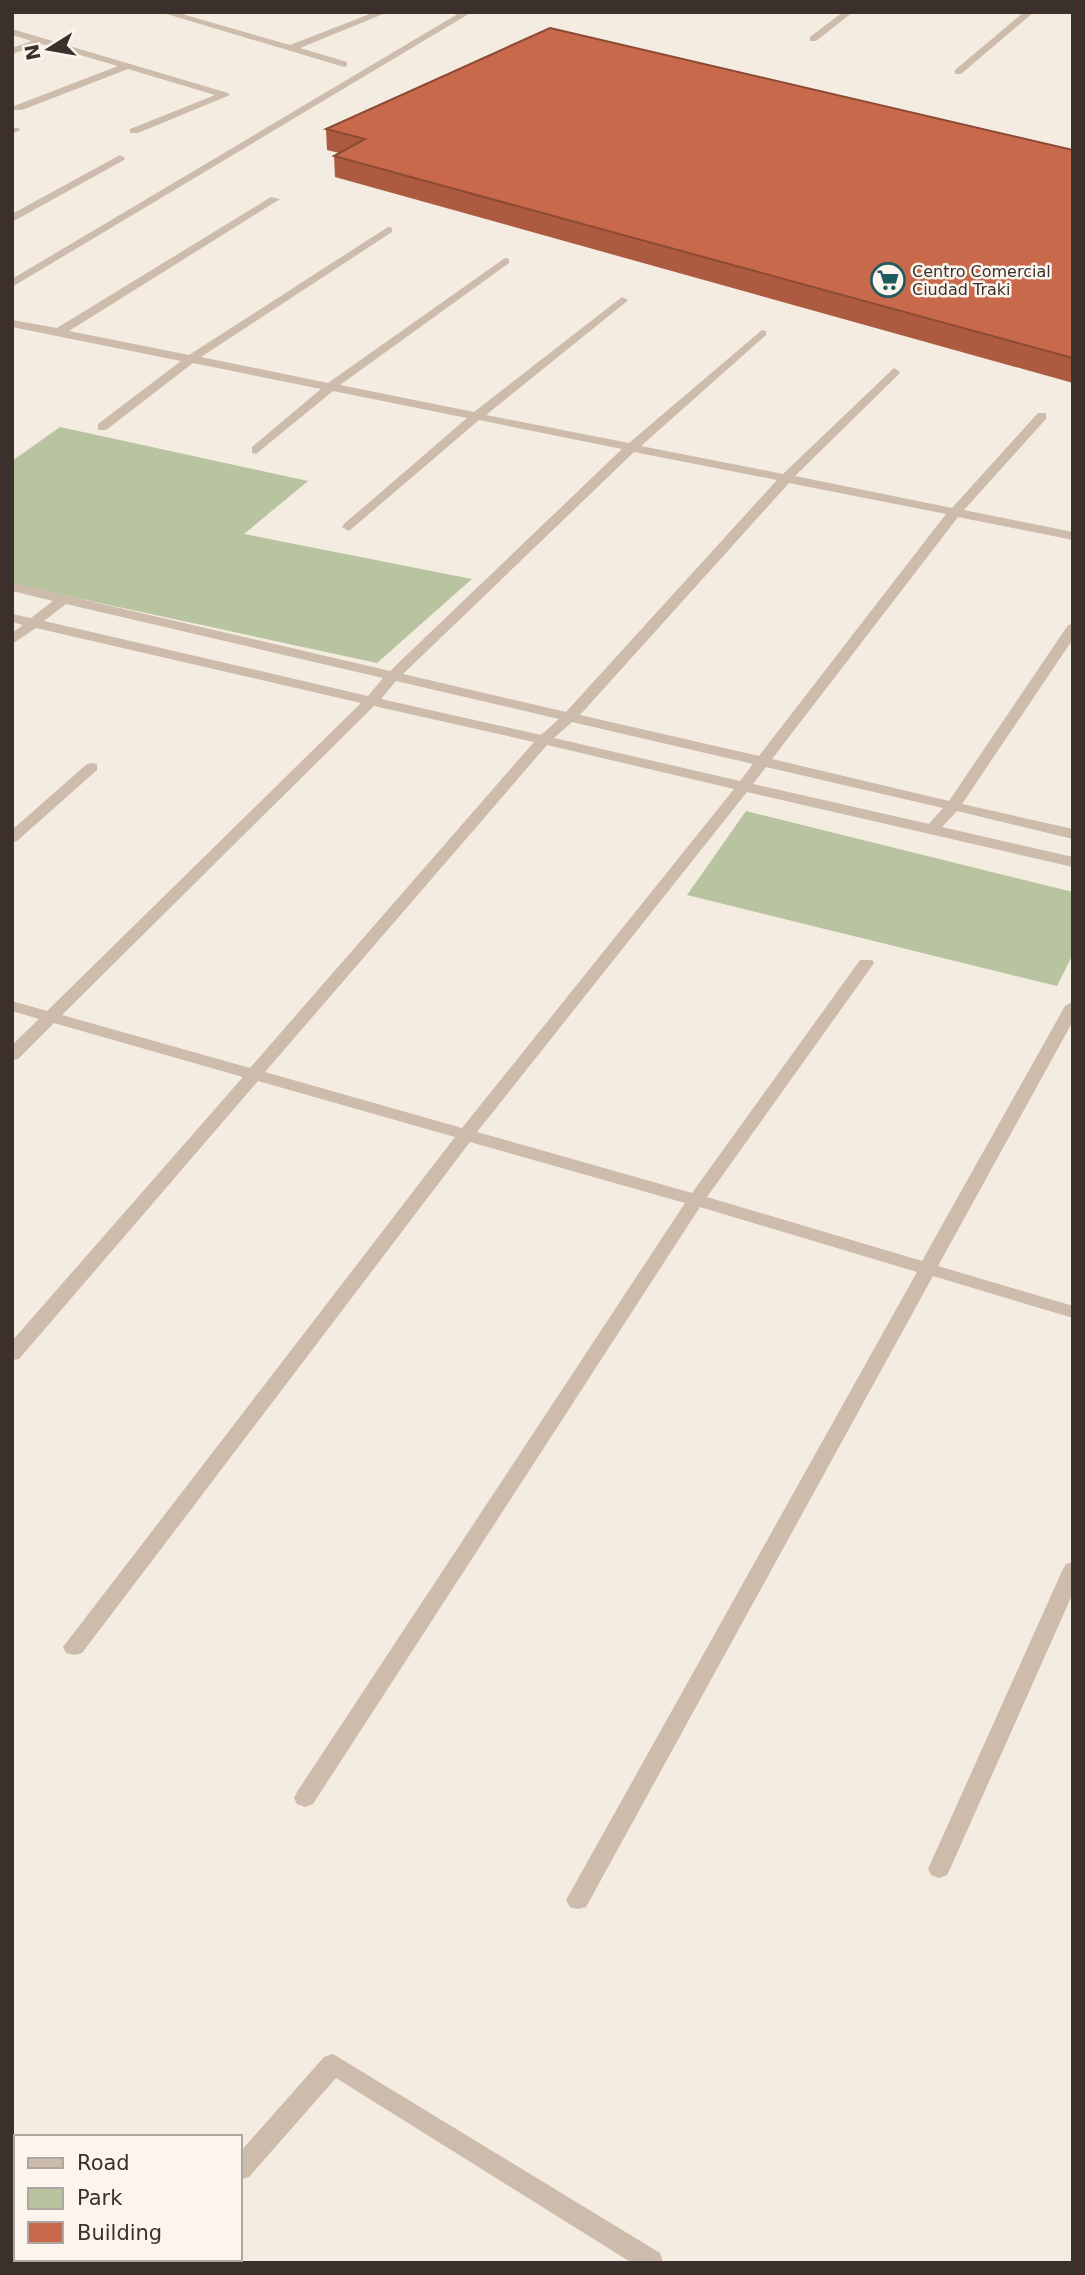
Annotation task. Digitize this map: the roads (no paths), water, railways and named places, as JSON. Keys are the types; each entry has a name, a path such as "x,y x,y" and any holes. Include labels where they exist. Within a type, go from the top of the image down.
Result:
{"street":[{"path":"164,12 344,64"},
{"path":"193,20 215,12"},
{"path":"292,48 384,12"},
{"path":"12,284 468,12"},
{"path":"813,39 849,12"},
{"path":"958,72 1030,12"},
{"path":"12,32 225,95 134,131"},
{"path":"12,51 41,40"},
{"path":"18,108 128,66"},
{"path":"12,219 120,158"},
{"path":"59,332 275,199"},
{"path":"102,427 192,358 388,230"},
{"path":"257,450 330,387 505,261"},
{"path":"349,527 478,415 622,300"},
{"path":"12,323 1073,536"},
{"path":"12,1055 373,699 391,677 633,446 762,333"},
{"path":"12,1354 544,740 569,718 787,477 894,372"},
{"path":"74,1647 467,1135 743,787 955,512 1042,416"},
{"path":"12,587 1073,834"},
{"path":"12,640 64,599"},
{"path":"12,618 1073,862"},
{"path":"931,831 954,805 1073,628"},
{"path":"12,838 92,767"},
{"path":"305,1798 696,1200 866,962"},
{"path":"12,1006 696,1200 927,1271 1073,1312"},
{"path":"578,1900 1073,1006"},
{"path":"939,1869 1073,1569"},
{"path":"242,2167 333,2064 651,2261 650,2263"}],"place":[{"name":"Centro Comercial Ciudad Traki","path":"888,280"}]}
